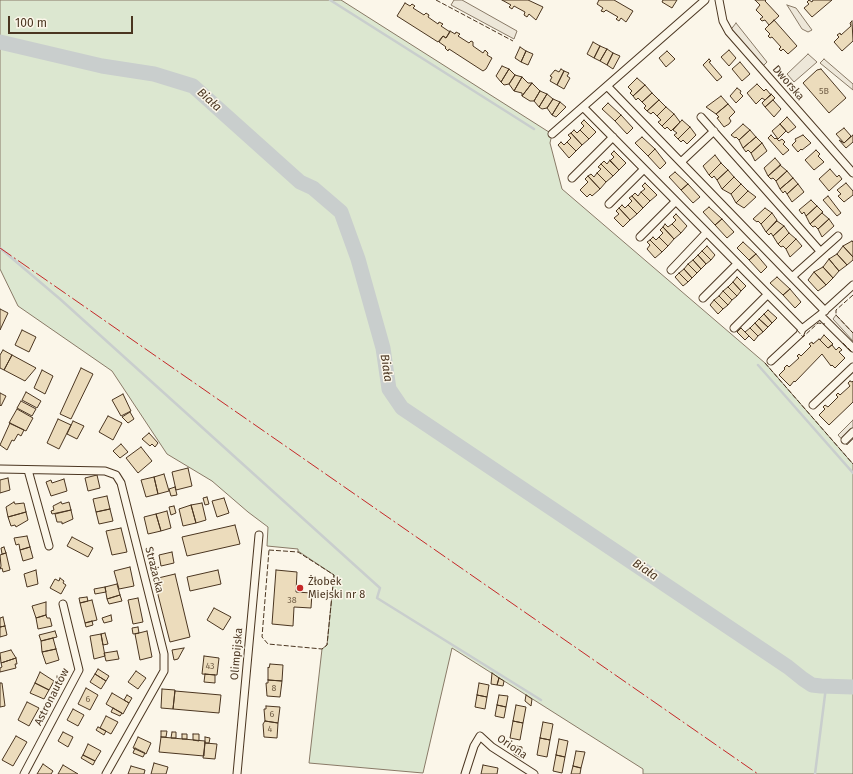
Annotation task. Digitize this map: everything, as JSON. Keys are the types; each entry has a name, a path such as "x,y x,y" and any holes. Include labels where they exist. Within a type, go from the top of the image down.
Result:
{"street":[{"path":"552,134 705,0"},
{"name":"Dworska","path":"719,0 724,21 729,32 853,173"},
{"path":"607,86 792,277 853,348"},
{"path":"583,107 736,264 802,329"},
{"path":"701,117 820,251"},
{"path":"681,162 714,132"},
{"path":"572,178 613,137"},
{"path":"609,204 644,169"},
{"path":"640,237 675,202"},
{"path":"671,270 706,233"},
{"path":"792,277 838,236"},
{"path":"703,298 736,264"},
{"path":"771,361 800,334 802,329 823,313 853,285"},
{"path":"734,328 767,295"},
{"path":"813,405 853,367"},
{"path":"845,440 853,432"},
{"name":"Strażacka","path":"0,469 105,471 116,475 121,483 164,654 164,670 106,774"},
{"path":"28,470 49,546"},
{"name":"Olimpijska","path":"237,774 259,535"},
{"name":"Astronautów","path":"24,774 78,670 63,604"},
{"name":"Oriona","path":"465,774 474,746 480,736 492,747 534,774"}],"green space":[{"path":"0,0 341,0 552,134 550,143 562,189 765,363 853,464 853,774 643,774 643,769 452,648 423,773 309,763 322,649 327,645 334,575 298,551 298,549 267,546 268,527 212,481 167,454 112,371 18,306 0,269"}],"shaded area":[{"path":"454,0 462,0 517,31 514,39 451,5"},
{"path":"787,5 796,8 812,30 808,32 802,29"},
{"path":"736,23 767,62 761,68 729,32"},
{"path":"808,54 817,62 794,82 787,74"},
{"path":"824,59 853,84 853,90 820,63"},
{"path":"836,315 853,333 853,341 833,319"},
{"path":"853,420 853,439 847,445 838,435"}],"building":[{"path":"502,0 528,0 543,7 536,20 529,14 527,17 524,15 525,12 514,6 512,9 509,7 511,5"},
{"path":"599,0 614,0 633,11 626,22 621,18 619,21 616,19 618,17 606,10 604,12 601,11 603,8 597,4"},
{"path":"663,0 677,0 672,8 662,2"},
{"path":"755,0 766,0 765,1 779,16 769,25 765,20 762,21 760,19 763,17 756,10 760,5"},
{"path":"809,0 812,2 813,0 832,0 812,17 804,8 809,4 807,2"},
{"path":"405,3 410,6 412,4 415,6 413,8 424,15 426,13 429,15 428,17 438,24 439,22 443,24 441,26 450,32 446,38 443,36 438,42 397,16"},
{"path":"774,20 797,46 788,54 783,49 781,51 779,49 781,47 772,37 770,38 768,36 770,34 765,29"},
{"path":"852,21 853,41 842,51 834,42 839,37 837,35 840,33 841,35 851,26 850,23"},
{"path":"450,31 455,34 456,32 460,34 458,36 469,43 471,41 473,42 473,46 483,53 485,50 488,53 487,55 492,58 486,69 483,71 449,49 448,51 445,48 446,47 439,42 443,36 446,38"},
{"path":"593,42 600,46 594,58 587,54"},
{"path":"600,46 607,49 600,61 594,58"},
{"path":"520,47 526,51 521,62 515,58"},
{"path":"607,49 613,53 607,65 600,61"},
{"path":"729,50 736,58 729,66 721,57"},
{"path":"526,51 533,54 528,65 521,62"},
{"path":"667,51 675,59 666,67 659,58"},
{"path":"613,53 620,56 613,69 607,65"},
{"path":"709,59 711,61 709,62 722,77 717,81 703,65"},
{"path":"740,62 750,74 742,81 732,69"},
{"path":"502,66 509,69 501,82 496,76"},
{"path":"509,69 515,75 509,84 504,85 501,82"},
{"path":"561,69 564,71 557,85 550,81 552,77 550,76 555,70 559,72"},
{"path":"821,69 846,98 829,113 803,83 817,70"},
{"path":"564,71 569,73 567,76 570,78 564,89 557,85"},
{"path":"515,75 522,77 514,91 509,84"},
{"path":"522,77 528,83 532,83 522,96 522,93 514,91"},
{"path":"637,78 645,85 633,96 630,93 632,91 628,87"},
{"path":"532,83 540,91 534,101 530,101 522,96"},
{"path":"757,84 764,91 766,89 771,95 765,100 762,98 756,104 747,93"},
{"path":"645,85 652,93 642,102 638,98 636,100 633,96"},
{"path":"737,88 741,91 740,93 743,96 736,103 730,96"},
{"path":"540,91 547,94 539,107 534,101"},
{"path":"652,93 659,100 647,111 644,108 646,106 642,102"},
{"path":"547,94 553,99 547,108 542,109 539,107"},
{"path":"771,94 775,98 765,107 762,103"},
{"path":"721,96 728,104 716,114 706,107"},
{"path":"553,99 560,102 552,115 547,108"},
{"path":"659,100 666,107 657,116 653,112 651,114 647,111"},
{"path":"773,100 781,109 774,117 765,107"},
{"path":"560,102 566,107 556,117 552,115"},
{"path":"608,103 621,115 615,121 602,109"},
{"path":"728,104 735,112 729,118 731,121 729,124 724,127 717,118 719,117 716,114"},
{"path":"666,107 674,114 662,126 658,122 661,120 657,116"},
{"path":"674,114 680,122 671,131 667,127 665,129 662,126"},
{"path":"621,115 633,128 627,134 615,121"},
{"path":"787,117 796,127 788,133 780,124"},
{"path":"584,120 596,132 589,139 580,130 584,126 581,123"},
{"path":"682,120 690,127 678,139 674,135 677,133 673,130"},
{"path":"743,124 750,130 739,140 731,135"},
{"path":"780,124 786,131 778,139 772,131"},
{"path":"690,127 696,135 687,144 683,140 681,142 678,139"},
{"path":"844,128 851,136 844,143 836,134"},
{"path":"574,130 577,133 580,130 589,139 582,145 571,133"},
{"path":"750,130 756,137 743,148 739,140"},
{"path":"571,133 582,145 576,151 567,142 571,138 568,135"},
{"path":"771,135 779,141 782,139 785,142 783,144 789,150 783,155 768,138"},
{"path":"803,135 811,143 798,152 792,145 796,141 795,139"},
{"path":"853,135 853,142 846,148 839,140 844,143"},
{"path":"642,137 655,149 648,156 635,143"},
{"path":"756,137 762,143 751,153 748,150 746,152 743,148"},
{"path":"561,142 564,145 567,142 576,151 569,158 558,145"},
{"path":"762,143 767,151 755,161 751,153"},
{"path":"655,149 666,163 660,169 648,156"},
{"path":"816,150 820,154 818,156 824,162 814,170 805,160"},
{"path":"614,151 626,163 619,170 610,161 614,157 611,154"},
{"path":"715,155 721,163 709,175 703,166"},
{"path":"775,158 781,165 768,176 764,168"},
{"path":"610,160 619,170 613,176 601,164 604,161 607,164"},
{"path":"721,163 728,170 717,180 714,176 712,178 709,175"},
{"path":"601,164 613,176 606,182 597,173 601,169 598,167"},
{"path":"780,165 787,171 776,181 773,178 771,179 768,176"},
{"path":"830,169 837,177 839,175 842,179 829,191 819,179"},
{"path":"728,170 734,177 722,189 717,180"},
{"path":"787,171 793,178 780,189 776,181"},
{"path":"675,172 688,184 681,190 669,177"},
{"path":"597,173 606,182 600,189 588,176 591,174 594,177"},
{"path":"588,176 600,189 592,196 590,194 587,197 580,190 588,182 585,179"},
{"path":"734,177 741,184 731,194 722,189"},
{"path":"793,178 798,184 787,194 785,191 783,193 780,189"},
{"path":"645,183 657,195 650,201 641,192 645,189 642,186"},
{"path":"846,183 853,191 853,195 844,202 838,196 841,194 837,190"},
{"path":"688,184 700,197 693,203 681,190"},
{"path":"741,184 748,191 736,203 731,194"},
{"path":"798,184 804,192 792,202 787,194"},
{"path":"748,191 756,197 744,208 736,203"},
{"path":"641,192 650,201 643,208 632,196 635,193 638,196"},
{"path":"632,196 643,208 637,214 628,205 632,201 629,198"},
{"path":"828,196 841,213 837,216 823,200"},
{"path":"811,200 817,206 806,216 804,212 802,214 799,210"},
{"path":"622,205 625,208 628,205 637,214 630,220 619,208"},
{"path":"817,206 823,212 810,224 806,216"},
{"path":"709,207 722,219 715,225 703,212"},
{"path":"619,208 630,220 623,227 614,218 619,214 616,211"},
{"path":"765,208 772,213 761,224 753,219"},
{"path":"772,213 777,220 766,232 761,224"},
{"path":"822,213 829,219 818,229 815,226 813,227 810,224"},
{"path":"676,214 687,226 681,233 672,224 676,220 673,217"},
{"path":"722,219 734,232 727,238 715,225"},
{"path":"829,219 834,226 822,237 818,229"},
{"path":"777,221 784,226 773,236 771,233 769,235 766,232"},
{"path":"665,224 668,227 672,224 681,233 674,239 663,227"},
{"path":"784,226 789,233 778,244 773,236"},
{"path":"663,227 674,239 668,246 659,237 663,233 660,230"},
{"path":"789,233 796,239 786,249 778,244"},
{"path":"653,237 656,240 659,237 668,246 662,252 650,240"},
{"path":"796,239 802,246 790,257 786,249"},
{"path":"650,240 662,252 655,258 647,249 650,245 647,242"},
{"path":"852,241 853,242 853,257 843,246"},
{"path":"743,242 756,254 749,260 737,248"},
{"path":"707,246 715,255 711,260 702,251"},
{"path":"843,246 853,257 853,260 847,265 837,254"},
{"path":"702,251 711,260 706,264 698,255"},
{"path":"756,254 767,267 761,273 749,260"},
{"path":"837,254 847,265 839,271 829,259"},
{"path":"698,255 706,264 701,269 693,260"},
{"path":"829,259 839,271 833,278 823,267"},
{"path":"693,260 701,269 697,273 688,264"},
{"path":"688,264 697,273 692,278 684,269"},
{"path":"823,267 833,278 826,285 814,272"},
{"path":"684,269 692,278 688,282 679,273"},
{"path":"814,272 826,285 818,291 808,280"},
{"path":"679,273 688,282 683,286 675,277"},
{"path":"737,277 746,286 741,291 733,282"},
{"path":"777,277 790,289 783,295 770,283"},
{"path":"733,282 741,291 737,296 728,287"},
{"path":"728,287 737,296 732,300 723,291"},
{"path":"790,289 801,302 795,308 783,295"},
{"path":"723,291 732,300 728,305 719,296"},
{"path":"719,296 728,305 723,309 714,300"},
{"path":"714,300 723,309 718,314 710,305"},
{"path":"0,309 8,313 0,330"},
{"path":"768,310 777,318 772,323 764,314"},
{"path":"764,314 772,323 768,327 759,319"},
{"path":"759,319 768,327 763,332 755,323"},
{"path":"755,323 763,332 758,336 750,328"},
{"path":"741,328 749,336 745,340 737,332"},
{"path":"750,328 758,336 754,341 745,332"},
{"path":"22,330 36,337 29,352 15,345"},
{"path":"824,335 833,344 828,348 820,340"},
{"path":"819,339 828,348 832,345 836,350 839,347 842,350 839,352 845,358 835,368 832,365 831,366 822,354 790,386 779,375 787,365 789,367 799,358 797,356 799,354 801,356 811,346 809,344 812,342 813,344"},
{"path":"3,350 12,355 4,370 0,368 0,355"},
{"path":"12,355 36,368 25,381 4,370"},
{"path":"81,368 93,374 71,419 60,414"},
{"path":"42,370 53,376 45,394 34,388"},
{"path":"853,381 853,402 829,425 819,415 825,409 823,407 825,405 828,407 838,397 836,395 838,393 840,395 850,386 848,383"},
{"path":"26,392 41,401 37,408 22,400"},
{"path":"0,393 6,396 1,406 0,405"},
{"path":"123,394 131,411 121,416 112,400"},
{"path":"21,401 36,409 32,416 17,408"},
{"path":"17,409 33,418 26,431 9,423"},
{"path":"130,412 134,419 128,423 122,417"},
{"path":"108,416 122,423 113,440 99,432"},
{"path":"58,419 71,425 59,449 47,443"},
{"path":"73,421 84,426 77,439 67,434"},
{"path":"10,423 24,430 21,436 18,434 14,441 12,440 7,450 0,445"},
{"path":"149,433 158,443 155,447 152,444 150,446 142,439"},
{"path":"121,444 128,452 120,458 113,451"},
{"path":"141,447 152,461 138,473 126,458"},
{"path":"188,468 192,486 176,490 172,472"},
{"path":"164,474 169,491 158,494 154,477"},
{"path":"97,475 100,488 88,491 85,478"},
{"path":"154,477 158,494 146,497 141,480"},
{"path":"8,478 10,490 0,493 0,480"},
{"path":"64,479 67,491 51,496 46,482 51,480 52,483"},
{"path":"175,487 177,495 171,496 169,489"},
{"path":"107,496 110,509 96,512 93,499"},
{"path":"207,497 209,504 205,505 203,498"},
{"path":"224,498 229,513 217,517 212,501"},
{"path":"14,502 15,504 24,503 26,512 8,517 6,507"},
{"path":"61,502 62,504 69,502 71,510 52,514 51,511 54,510 53,506"},
{"path":"202,503 206,520 196,523 191,505"},
{"path":"191,505 196,523 183,526 179,509"},
{"path":"174,506 176,513 171,515 169,507"},
{"path":"110,509 113,521 99,524 96,512"},
{"path":"71,510 73,519 62,524 62,522 57,522 55,514"},
{"path":"167,511 171,528 161,531 156,514"},
{"path":"26,512 28,520 16,527 15,525 11,526 8,517"},
{"path":"156,514 161,531 148,534 144,517"},
{"path":"235,525 240,544 187,556 182,537"},
{"path":"121,528 127,552 112,555 106,531"},
{"path":"27,536 30,547 20,550 19,544 16,545 14,538"},
{"path":"72,537 93,548 88,557 67,546"},
{"path":"4,547 6,553 2,554 1,548"},
{"path":"30,547 33,558 23,561 20,550"},
{"path":"172,552 174,563 161,566 159,555"},
{"path":"6,553 10,570 3,572 2,568 0,569 0,555"},
{"path":"130,567 134,586 119,589 114,571"},
{"path":"36,570 38,584 27,587 24,574"},
{"path":"218,570 221,584 190,591 187,577"},
{"path":"276,570 297,572 296,592 312,593 311,608 294,607 293,626 272,624"},
{"path":"175,574 190,637 170,642 154,579"},
{"path":"60,578 66,585 61,594 50,588 55,579 59,581"},
{"path":"117,584 120,595 107,599 105,587"},
{"path":"105,587 106,592 95,594 94,589"},
{"path":"120,595 122,601 109,604 107,599"},
{"path":"87,597 88,601 80,603 79,598"},
{"path":"138,598 143,622 133,624 128,600"},
{"path":"92,600 97,620 85,623 80,603"},
{"path":"46,602 46,615 36,618 32,606"},
{"path":"214,608 231,617 223,630 207,620"},
{"path":"46,615 47,618 50,618 52,626 38,629 36,618"},
{"path":"111,615 112,621 104,623 102,618"},
{"path":"3,617 5,626 0,627 0,618"},
{"path":"92,621 93,625 86,627 85,623"},
{"path":"5,626 7,635 0,637 0,627"},
{"path":"138,627 139,633 133,634 132,628"},
{"path":"55,631 57,637 41,641 39,635"},
{"path":"147,631 152,657 140,660 135,634"},
{"path":"105,633 108,644 103,645 101,634"},
{"path":"101,634 105,656 94,659 90,636"},
{"path":"53,638 56,649 42,652 41,641"},
{"path":"184,648 178,659 174,660 172,650"},
{"path":"56,649 59,660 46,664 42,652"},
{"path":"11,650 16,658 1,663 0,653"},
{"path":"117,651 119,659 106,661 104,653"},
{"path":"204,656 219,658 217,675 202,674"},
{"path":"16,658 16,668 0,672 0,668 2,667 1,663"},
{"path":"270,664 283,665 282,681 268,680 268,667 269,668"},
{"path":"98,669 109,676 106,681 95,674"},
{"path":"136,671 146,678 138,689 128,682"},
{"path":"40,672 54,681 49,690 35,683"},
{"path":"492,673 499,678 497,685 491,684"},
{"path":"95,674 106,681 101,689 90,682"},
{"path":"205,674 215,675 215,683 204,682"},
{"path":"499,678 504,681 503,686 497,685"},
{"path":"268,680 282,681 280,697 267,696 266,683 268,683"},
{"path":"0,683 2,683 5,706 0,707"},
{"path":"35,683 49,690 44,699 30,693"},
{"path":"479,683 489,685 487,697 477,695"},
{"path":"86,688 98,695 90,710 78,704"},
{"path":"162,689 175,690 173,709 161,708"},
{"path":"175,691 221,695 219,713 173,709"},
{"path":"112,693 129,703 123,714 106,704"},
{"path":"127,695 132,698 129,703 124,700"},
{"path":"477,695 487,697 485,709 475,707"},
{"path":"499,695 508,696 506,707 497,705"},
{"path":"526,695 532,699 531,706 525,701"},
{"path":"27,702 39,708 29,726 18,720"},
{"path":"497,705 506,707 504,718 495,716"},
{"path":"516,705 526,707 523,723 513,721"},
{"path":"266,706 280,707 278,723 265,721 264,709 266,709"},
{"path":"113,708 122,713 120,716 111,712"},
{"path":"73,709 84,715 78,726 67,720"},
{"path":"106,716 118,722 111,734 100,728"},
{"path":"265,721 278,723 277,738 264,737 263,724"},
{"path":"513,721 523,723 520,740 510,738"},
{"path":"543,722 553,724 550,740 540,738"},
{"path":"98,727 106,731 104,735 96,730"},
{"path":"161,731 167,731 166,737 161,737"},
{"path":"63,732 73,737 68,747 58,741"},
{"path":"172,732 176,732 176,738 171,738"},
{"path":"182,734 187,734 187,739 182,739"},
{"path":"193,734 199,734 199,741 193,740"},
{"path":"16,736 27,742 13,766 2,760"},
{"path":"138,737 151,743 146,754 133,748"},
{"path":"161,737 205,741 204,756 159,752"},
{"path":"205,737 210,738 209,743 205,743"},
{"path":"540,738 550,740 547,757 537,755"},
{"path":"559,739 568,741 565,757 556,755"},
{"path":"205,743 217,744 215,759 203,758"},
{"path":"88,744 101,751 95,761 83,755"},
{"path":"516,746 522,747 521,758 514,754"},
{"path":"135,748 145,753 143,757 133,753"},
{"path":"576,751 585,752 581,768 573,766"},
{"path":"83,755 95,761 93,765 81,758"},
{"path":"556,755 565,757 562,773 553,771"},
{"path":"154,763 168,767 166,774 151,774"},
{"path":"43,764 53,771 51,774 37,774"},
{"path":"63,765 78,774 58,774"},
{"path":"483,765 498,768 497,774 481,774"},
{"path":"131,766 145,770 144,774 128,774"},
{"path":"573,766 581,768 580,774 571,774"}],"waterway":[{"path":"330,0 534,129"},
{"name":"Biała","path":"0,42 102,66 154,74 193,86 300,182 313,188 341,212 358,259 383,348 389,389 402,408 788,667 812,685 853,687"},
{"path":"0,248 60,299 380,588 377,598 541,700"},
{"path":"758,365 853,473"},
{"path":"815,774 826,687"}],"fence":[{"path":"436,0 513,41"},
{"path":"853,295 836,310 836,315 853,333"},
{"path":"797,330 803,337 818,323 825,324"},
{"path":"843,343 853,353"},
{"path":"765,363 853,464"},
{"path":"269,550 298,552 334,575 327,645 322,649 268,644 262,637 269,550"}],"power":[{"path":"0,248 758,774"}],"place":[{"name":"Żłobek Miejski nr 8","path":"300,588"}]}
